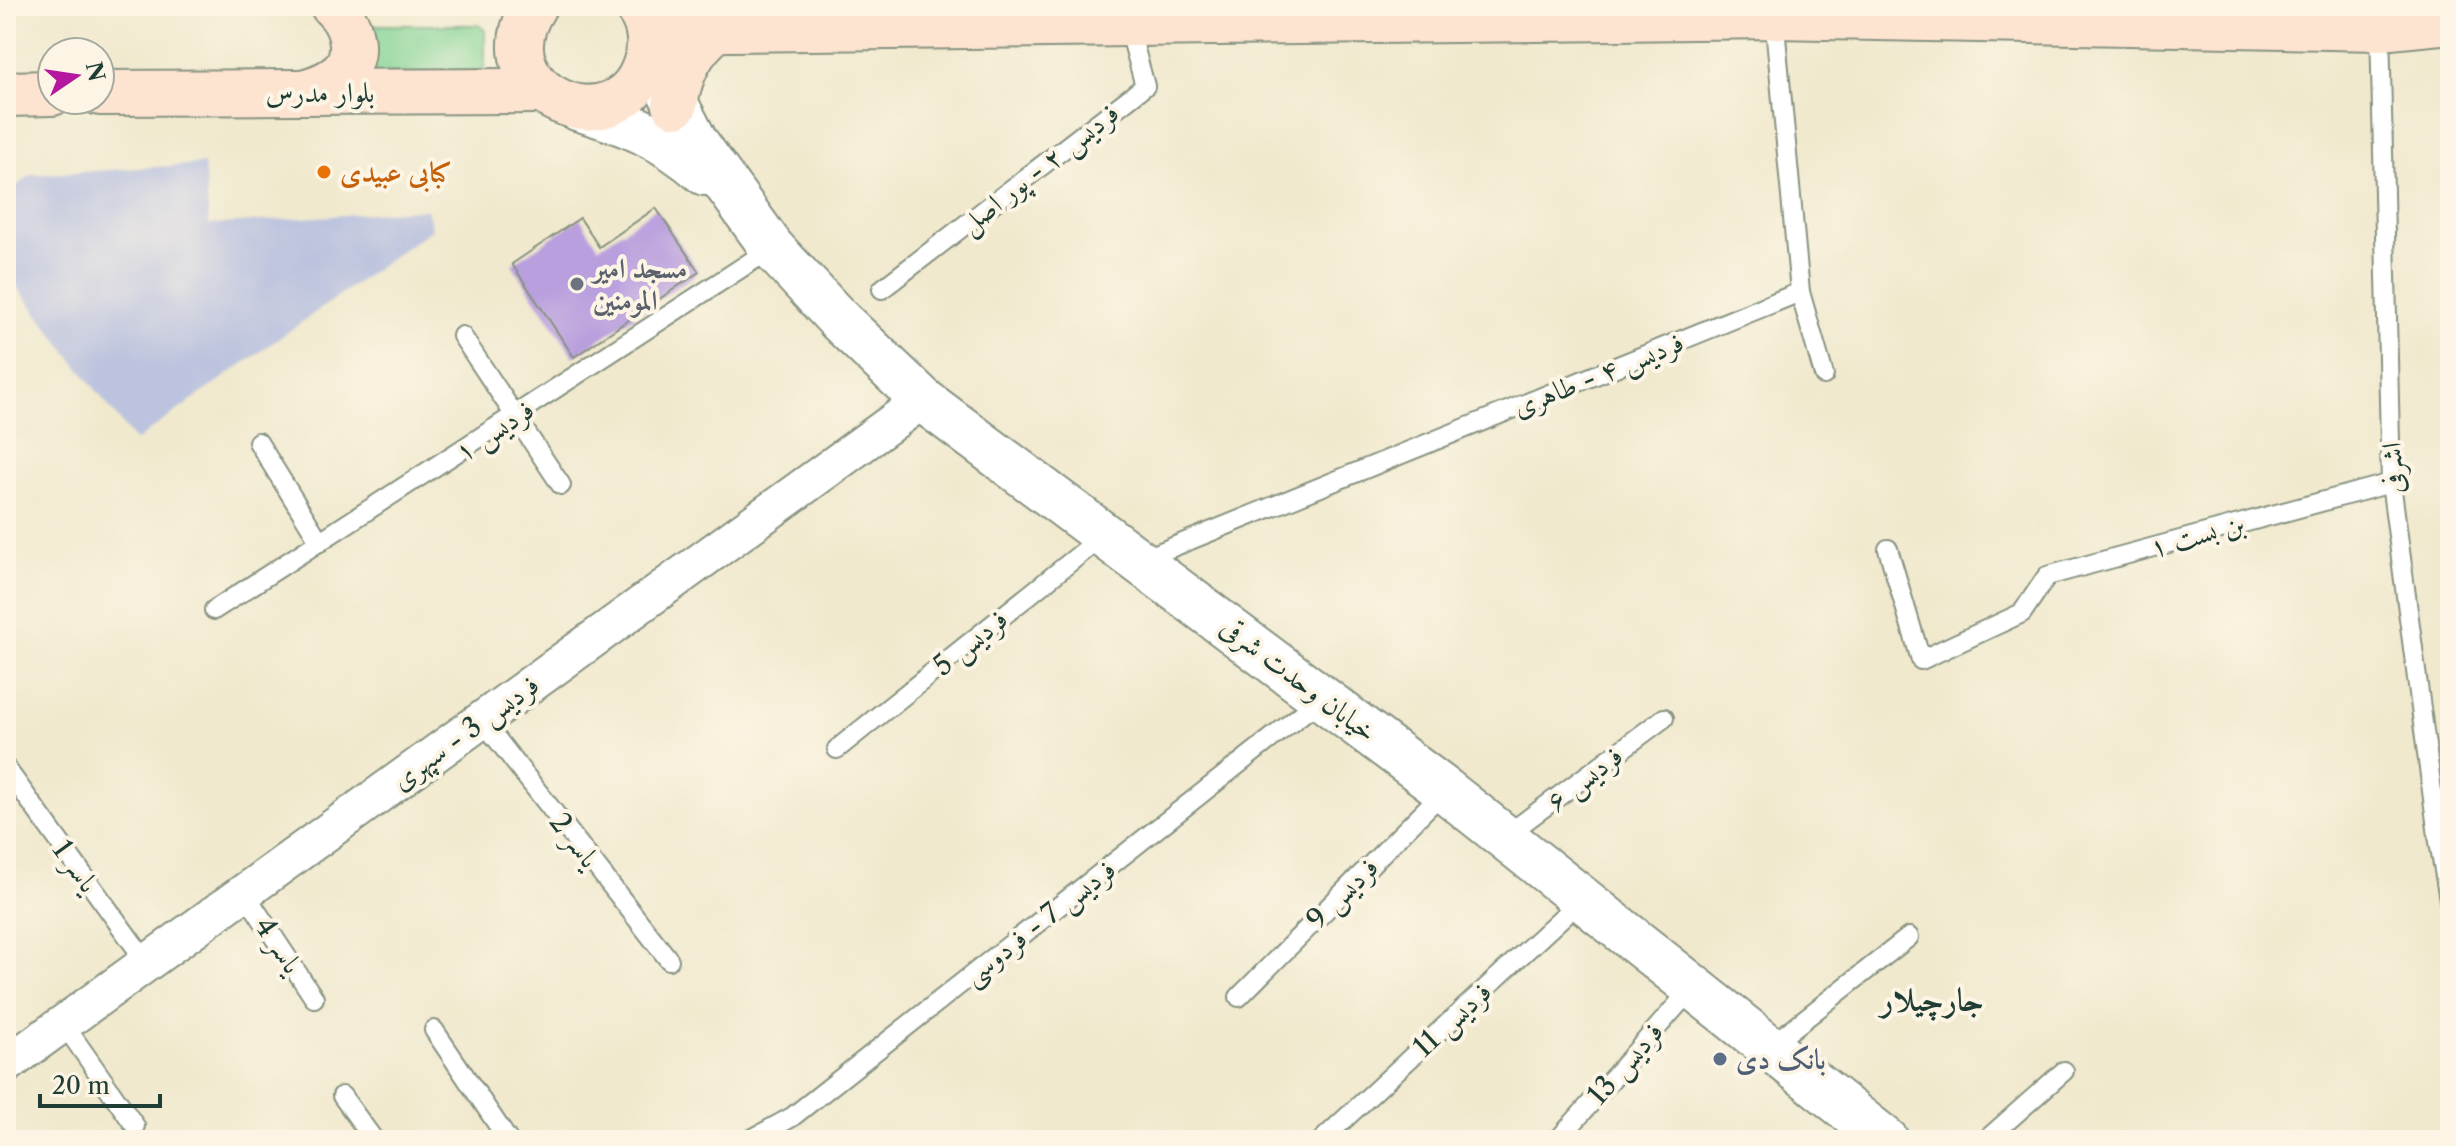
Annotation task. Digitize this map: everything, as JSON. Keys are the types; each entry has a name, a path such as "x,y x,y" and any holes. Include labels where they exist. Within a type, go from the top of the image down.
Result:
{"main road":[{"path":"303,92 321,87 343,72 349,62 350,31 342,14 333,6"},
{"path":"534,6 526,19 521,44 526,70 559,100"},
{"path":"644,29 1128,24 1303,14 2382,17 2450,21"},
{"name":"بلوار مدرس","path":"116,93 303,92 559,100 598,107 617,100 633,88 644,70 644,29"},
{"path":"675,105 680,78 694,50 717,29"},
{"path":"6,94 36,93"}],"street":[{"path":"644,29 675,105 733,197"},
{"path":"559,100 662,139 733,197"},
{"name":"خیابان وحدت شرقی","path":"733,197 772,248 839,320 923,400 1445,790 1886,1140"},
{"name":"فردیس 3 - سپهری","path":"6,1065 923,400"}],"lane":[{"path":"1774,16 1800,292 1824,375"},
{"name":"اشرفی","path":"2382,17 2391,483 2450,905"},
{"name":"فردیس ۲ - پور اصل","path":"882,289 1145,86 1128,24"},
{"name":"فردیس ۱","path":"214,610 772,248"},
{"name":"فردیس ۴ - طاهری","path":"1140,560 1800,292"},
{"path":"462,336 561,485"},
{"path":"258,442 320,542"},
{"name":"بن بست ۱","path":"1888,549 1921,660 2022,613 2047,576 2391,483"},
{"name":"فردیس 5","path":"837,749 1104,535"},
{"name":"فردیس 7 - فردوسی","path":"750,1140 792,1117 1323,697"},
{"name":"فردیس ۶","path":"1504,837 1664,718"},
{"name":"یاسر 2","path":"482,720 669,960"},
{"name":"یاسر 1","path":"6,768 147,963"},
{"name":"فردیس 9","path":"1239,997 1445,790"},
{"name":"یاسر 4","path":"244,892 314,998"},
{"name":"فردیس 11","path":"1322,1140 1583,898"},
{"path":"1769,1047 1909,937"},
{"name":"فردیس 13","path":"1558,1140 1693,987"},
{"path":"63,1023 135,1126"},
{"path":"434,1030 508,1140"},
{"path":"1986,1140 2064,1071"},
{"path":"342,1096 374,1140"}],"shaded area":[{"path":"204,164 209,225 427,209 432,229 135,441 6,272 6,194 31,175"}],"green space":[{"path":"362,25 479,25 485,31 485,67 478,73 362,74"}],"building":[{"path":"656,208 699,272 574,357 512,264 580,218 599,247"}],"place":[{"name":"کبابی عبیدی","path":"324,172"},
{"name":"مسجد امیر المومنین","path":"577,284"},
{"name":"بانک دی","path":"1720,1059"}],"district":[{"name":"جارچیلار","path":"1932,1000"}]}
